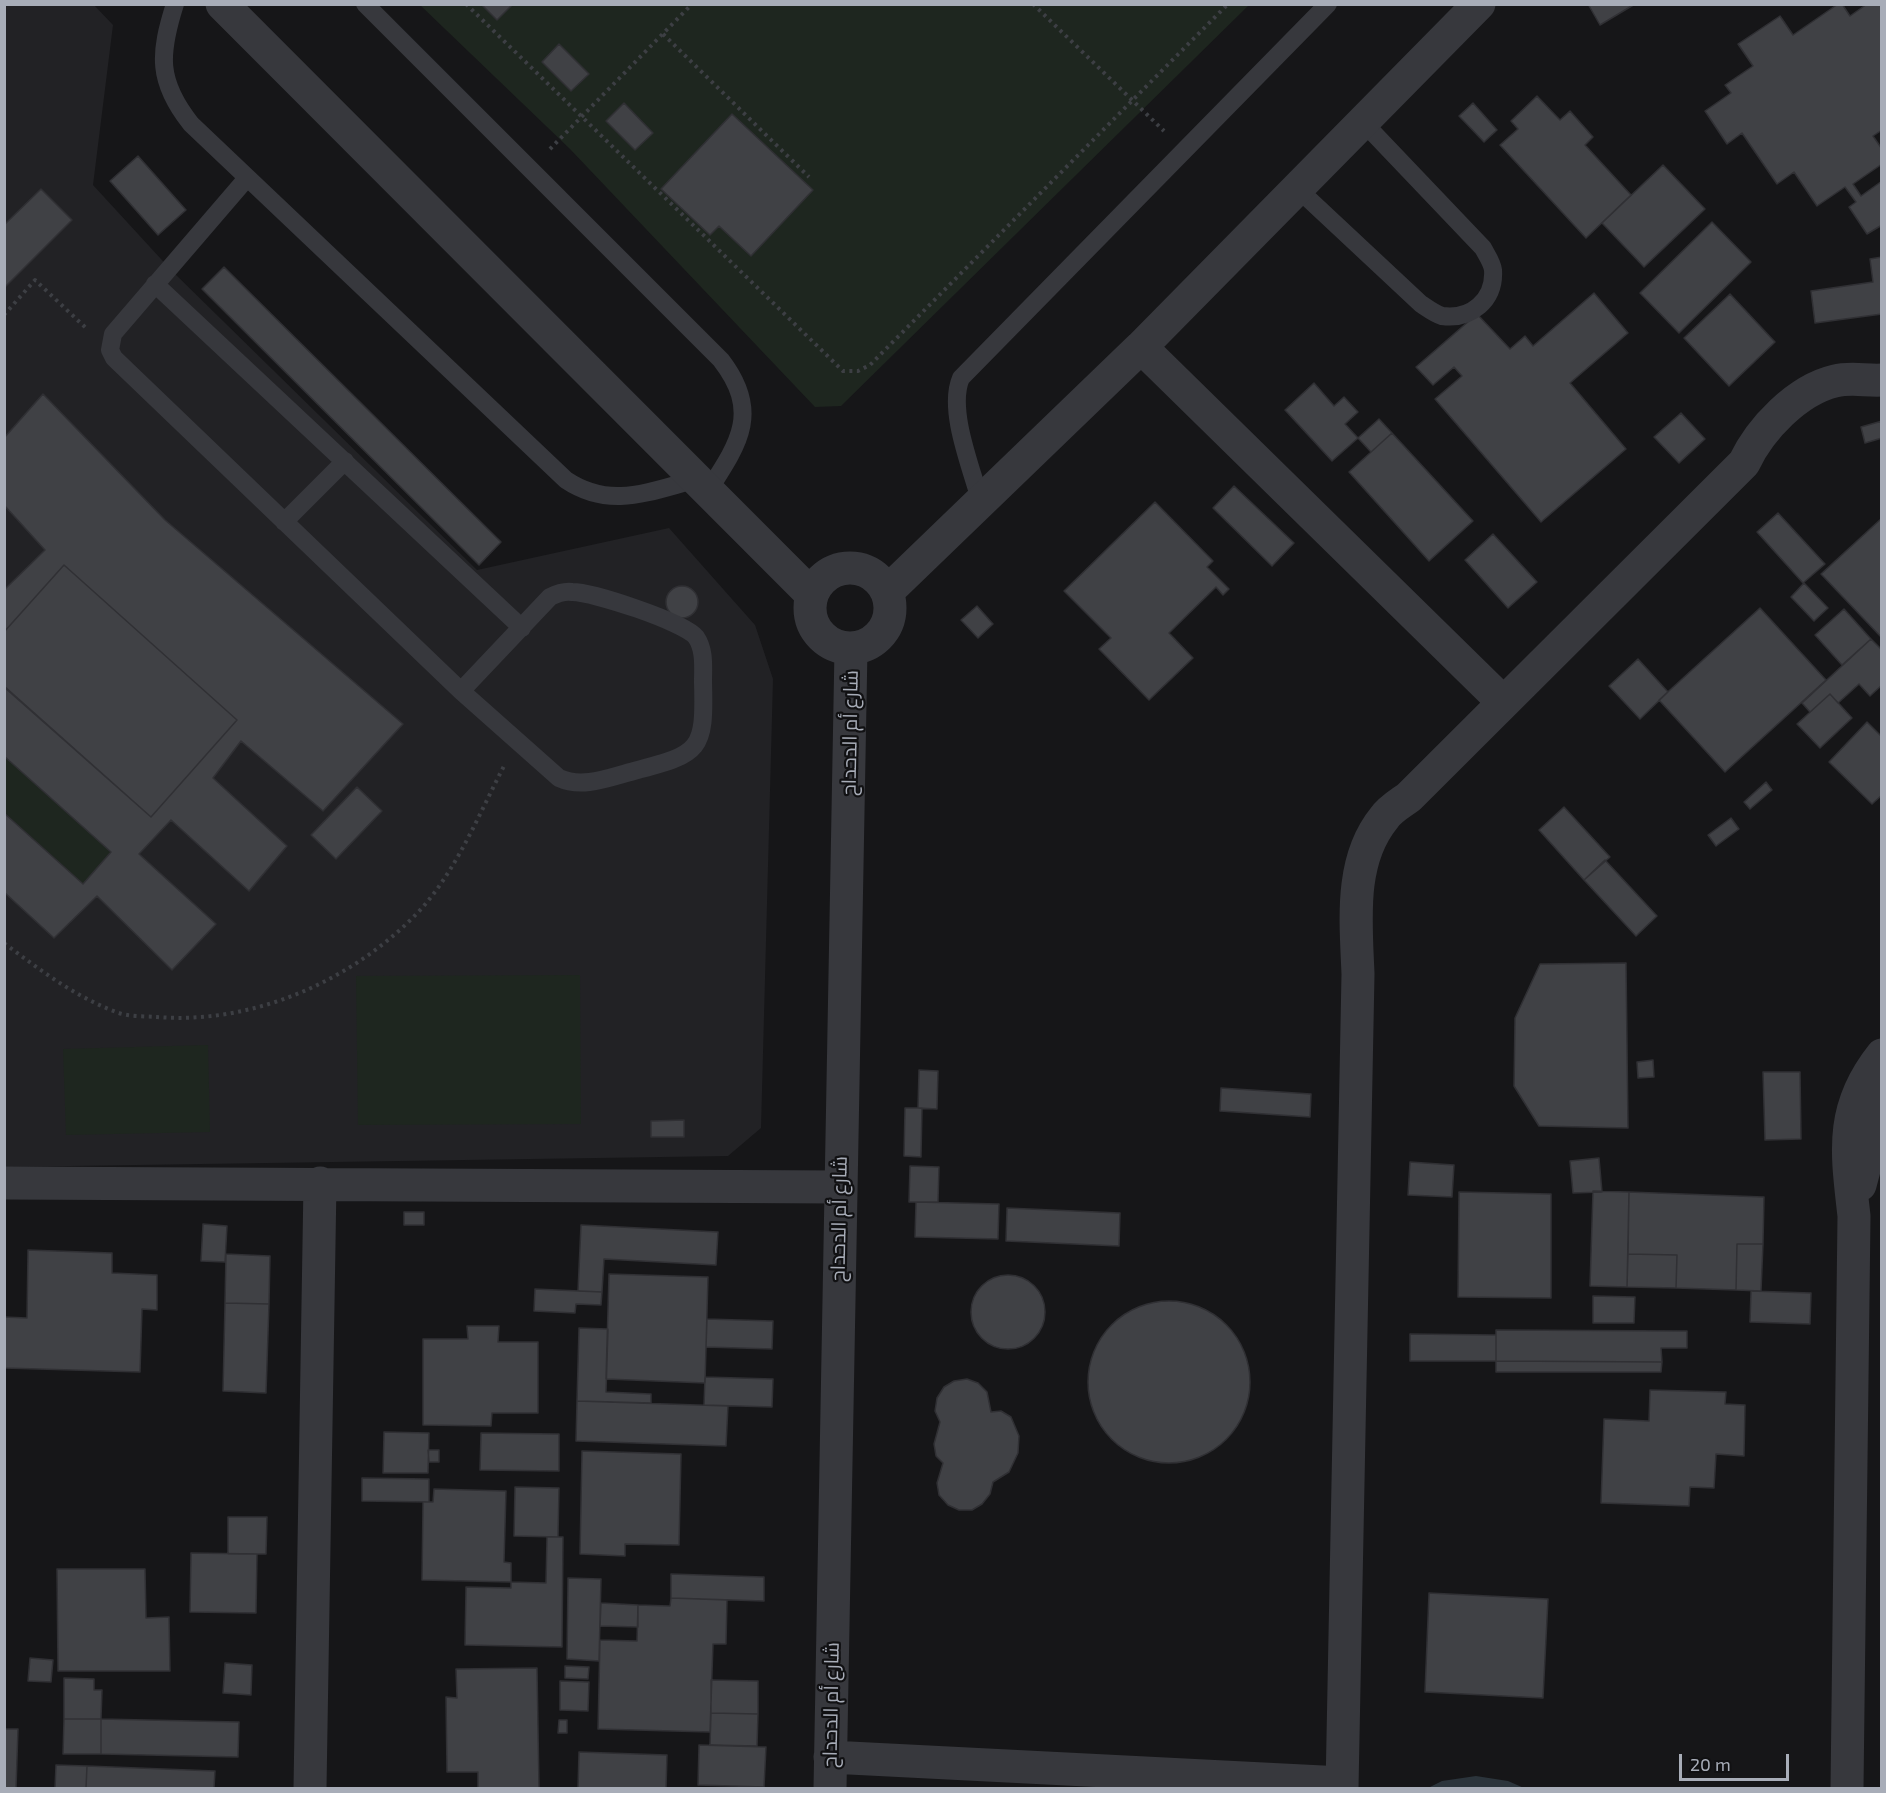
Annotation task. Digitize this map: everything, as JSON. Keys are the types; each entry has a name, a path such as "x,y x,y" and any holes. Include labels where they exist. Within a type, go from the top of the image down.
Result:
{"street":[{"path":"222,4 812,594"},
{"path":"887,592 1141,347 1479,4"},
{"path":"1141,347 1503,702"},
{"path":"830,1773 1342,1786 1358,975 1355,911 1363,859 1372,835 1385,815 1409,797 1744,463 1764,430 1791,405 1834,381 1854,378 1876,380"},
{"path":"855,568 868,572 880,580 887,592 890,605 884,630 864,646 851,649 838,648 826,642 817,632 811,620 812,594 818,583 829,574 855,568"},
{"name":"شارع أم الدحداح","path":"830,1773 851,649"},
{"path":"1846,1788 1854,1216 1846,1147 1849,1120 1856,1095 1868,1072 1881,1055"},
{"path":"1854,1216 1881,1102"},
{"path":"4,1183 840,1187"},
{"path":"310,1788 320,1183"}],"lane":[{"path":"175,4 163,49 163,70 177,107 191,124 247,178 566,480 584,492 615,497 703,485 741,437 744,416 741,396 733,376 720,360 531,168 365,4"},
{"path":"981,503 957,410 957,388 961,378 1186,152 1328,4"},
{"path":"1298,189 1421,304 1439,315 1461,316 1480,307 1492,289 1493,267 1483,248 1362,121"},
{"path":"247,178 113,334 110,350 119,364 461,691 559,778 580,784 672,761 691,750 698,742 704,722 703,655 700,644 686,628 594,595 571,592 559,592 550,597 461,691"},
{"path":"155,284 522,628"},
{"path":"284,522 345,461"}],"path":[{"path":"466,4 581,119 843,371 858,371 870,365 1131,99 1228,4"},
{"path":"531,168 692,4"},
{"path":"1033,4 1186,152"},
{"path":"663,34 808,177"},
{"path":"4,315 35,280 110,350"},
{"path":"4,943 61,986 118,1013 174,1018 230,1013 284,1000 335,976 381,946 422,907 455,863 516,741"}],"shaded area":[{"path":"4,5 94,5 113,25 93,185 172,271 477,570 669,528 755,625 773,679 761,1128 728,1156 5,1167"},
{"path":"420,5 1249,5 841,406 815,407 570,149"},
{"path":"5,756 111,852 83,884 5,813"},
{"path":"580,975 581,1124 358,1125 356,976"},
{"path":"208,1045 210,1132 66,1135 63,1049"},
{"path":"1476,1776 1508,1781 1524,1788 1428,1788 1442,1781"}],"building":[{"path":"481,4 513,4 497,20"},
{"path":"1588,4 1635,4 1600,25"},
{"path":"1838,4 1842,4 1850,16 1867,4 1882,4 1882,130 1873,136 1882,149 1882,164 1853,184 1861,196 1882,181 1882,225 1867,234 1849,207 1856,202 1845,187 1817,206 1794,172 1777,184 1742,133 1727,144 1705,111 1731,93 1725,85 1753,66 1738,44 1780,16 1793,35"},
{"path":"559,44 589,74 571,91 542,62"},
{"path":"1537,96 1560,120 1570,111 1593,137 1585,145 1631,195 1586,238 1500,145 1518,129 1511,121"},
{"path":"624,103 653,133 635,150 606,121"},
{"path":"1473,103 1497,130 1484,142 1459,116"},
{"path":"732,114 813,190 751,256 719,226 710,235 661,189"},
{"path":"138,156 186,210 158,235 110,181"},
{"path":"1663,165 1705,209 1644,267 1602,223"},
{"path":"41,189 72,220 4,288 4,225"},
{"path":"1712,222 1751,262 1679,333 1640,293"},
{"path":"1882,257 1882,314 1815,323 1811,291 1873,282 1870,259"},
{"path":"224,267 501,542 479,565 202,289"},
{"path":"1594,293 1628,333 1570,383 1626,449 1541,522 1435,399 1462,376 1454,367 1433,385 1416,367 1477,314 1510,349 1525,336 1533,346"},
{"path":"1730,294 1775,342 1729,386 1684,338"},
{"path":"1314,383 1334,406 1344,397 1358,412 1345,424 1358,438 1332,461 1285,410"},
{"path":"43,394 165,520 403,724 323,811 241,741 213,778 287,846 249,891 171,820 139,854 216,924 172,970 97,896 54,938 4,892 4,813 83,884 111,852 4,756 4,687 151,817 237,720 64,565 4,632 4,590 45,550 4,505 4,438"},
{"path":"1681,413 1705,439 1679,463 1654,437"},
{"path":"1379,419 1392,433 1371,452 1358,438"},
{"path":"1882,421 1882,438 1865,443 1861,427"},
{"path":"1392,433 1473,521 1429,561 1349,472"},
{"path":"1234,486 1294,543 1272,566 1213,508"},
{"path":"1155,502 1213,561 1207,567 1229,589 1223,595 1216,587 1169,633 1193,658 1149,700 1099,649 1111,638 1064,591"},
{"path":"1778,513 1825,564 1803,583 1757,532"},
{"path":"1882,518 1882,638 1821,574"},
{"path":"1493,534 1537,582 1508,608 1465,560"},
{"path":"64,565 237,720 151,817 4,686 4,632"},
{"path":"1804,583 1828,608 1814,621 1791,597"},
{"path":"682,586 693,591 698,602 693,613 682,618 671,613 666,602 671,591"},
{"path":"977,606 993,624 978,638 961,620"},
{"path":"1760,608 1826,680 1725,772 1659,700"},
{"path":"1844,609 1871,639 1842,665 1815,635"},
{"path":"1871,639 1882,650 1882,685 1870,696 1859,684 1838,703 1830,694 1810,712 1802,703"},
{"path":"1638,659 1668,692 1640,719 1609,686"},
{"path":"1830,694 1852,718 1820,748 1797,724"},
{"path":"1867,722 1882,737 1882,795 1872,804 1829,762"},
{"path":"1766,782 1772,790 1750,809 1744,802"},
{"path":"357,787 382,811 336,859 311,835"},
{"path":"1564,807 1610,857 1584,880 1539,830"},
{"path":"1731,818 1739,829 1716,846 1708,835"},
{"path":"1605,860 1657,916 1636,936 1584,880"},
{"path":"1626,963 1628,1128 1539,1126 1514,1086 1515,1018 1540,964"},
{"path":"1653,1060 1654,1077 1638,1078 1637,1062"},
{"path":"919,1070 938,1071 937,1109 918,1108"},
{"path":"1763,1072 1800,1072 1801,1139 1765,1140"},
{"path":"1221,1088 1311,1094 1310,1117 1220,1111"},
{"path":"905,1108 922,1108 921,1157 904,1156"},
{"path":"684,1120 684,1137 651,1137 651,1121"},
{"path":"1599,1158 1602,1192 1573,1193 1570,1161"},
{"path":"1410,1162 1454,1165 1452,1197 1408,1195"},
{"path":"910,1166 939,1167 938,1202 909,1202"},
{"path":"1593,1191 1629,1192 1627,1287 1590,1286"},
{"path":"1459,1192 1551,1194 1551,1298 1458,1297"},
{"path":"1629,1192 1764,1197 1763,1244 1737,1244 1736,1290 1676,1288 1677,1255 1628,1254"},
{"path":"916,1202 999,1204 998,1239 915,1237"},
{"path":"1007,1208 1120,1213 1119,1246 1006,1241"},
{"path":"404,1212 424,1212 424,1225 404,1225"},
{"path":"203,1224 227,1226 225,1262 201,1261"},
{"path":"581,1225 718,1232 716,1265 604,1259 602,1292 578,1291"},
{"path":"1737,1244 1763,1244 1761,1291 1736,1290"},
{"path":"28,1250 112,1253 112,1273 157,1275 157,1310 142,1309 140,1372 4,1368 4,1317 27,1318"},
{"path":"226,1254 270,1256 269,1304 225,1303"},
{"path":"1628,1254 1677,1255 1676,1288 1627,1287"},
{"path":"609,1274 708,1277 705,1383 606,1379"},
{"path":"1008,1275 1022,1278 1034,1286 1042,1298 1045,1312 1042,1326 1034,1338 1022,1346 1008,1349 994,1346 982,1338 974,1326 971,1312 974,1298 982,1286 994,1278"},
{"path":"535,1289 602,1292 601,1305 576,1304 575,1313 534,1311"},
{"path":"1751,1291 1811,1293 1810,1324 1750,1322"},
{"path":"1593,1296 1635,1297 1634,1323 1593,1323"},
{"path":"1169,1301 1200,1307 1226,1325 1244,1351 1250,1382 1244,1413 1226,1439 1200,1457 1169,1463 1138,1457 1112,1439 1094,1413 1088,1382 1094,1351 1112,1325 1138,1307"},
{"path":"225,1303 269,1304 266,1393 223,1391"},
{"path":"707,1319 773,1321 772,1349 706,1347"},
{"path":"467,1326 499,1326 498,1342 538,1342 538,1413 492,1413 491,1426 423,1425 423,1339 468,1339"},
{"path":"579,1328 608,1329 606,1392 651,1394 651,1403 577,1401"},
{"path":"1496,1330 1687,1331 1687,1348 1661,1348 1662,1362 1496,1361"},
{"path":"1410,1334 1496,1335 1496,1361 1410,1361"},
{"path":"1496,1361 1662,1362 1661,1372 1496,1372"},
{"path":"705,1377 773,1379 772,1407 704,1405"},
{"path":"967,1379 978,1383 987,1392 991,1412 1001,1411 1011,1417 1019,1436 1018,1453 1009,1472 993,1482 990,1494 982,1504 972,1510 959,1510 948,1505 939,1495 937,1483 943,1463 936,1456 934,1444 940,1422 935,1411 937,1398 944,1387 954,1381"},
{"path":"1650,1390 1726,1392 1725,1404 1745,1405 1744,1456 1716,1454 1714,1488 1690,1487 1689,1506 1601,1503 1604,1419 1649,1421"},
{"path":"577,1401 728,1406 726,1446 576,1441"},
{"path":"384,1432 429,1433 428,1473 383,1473"},
{"path":"481,1433 559,1434 559,1471 480,1470"},
{"path":"428,1450 439,1450 439,1462 429,1462"},
{"path":"582,1451 681,1454 679,1545 625,1544 625,1556 580,1554"},
{"path":"362,1478 429,1479 429,1502 362,1501"},
{"path":"515,1487 559,1488 558,1537 514,1536"},
{"path":"434,1489 506,1491 504,1562 511,1563 511,1582 422,1580 423,1502 433,1502"},
{"path":"228,1517 267,1517 266,1554 228,1554"},
{"path":"547,1537 563,1537 562,1647 465,1645 466,1587 511,1588 511,1582 546,1583"},
{"path":"191,1553 257,1554 256,1613 190,1612"},
{"path":"57,1569 145,1569 146,1618 169,1617 170,1671 58,1671"},
{"path":"671,1574 764,1577 764,1601 671,1598"},
{"path":"568,1578 601,1579 599,1661 567,1659"},
{"path":"1429,1593 1548,1599 1543,1698 1425,1692"},
{"path":"671,1598 727,1600 726,1644 713,1644 710,1732 598,1729 600,1640 637,1641 638,1605 670,1606"},
{"path":"601,1603 638,1605 638,1627 600,1626"},
{"path":"30,1658 53,1660 51,1682 28,1681"},
{"path":"225,1663 252,1665 251,1695 223,1693"},
{"path":"565,1666 589,1667 588,1679 565,1678"},
{"path":"537,1668 539,1788 478,1788 478,1772 447,1772 446,1697 457,1698 456,1669"},
{"path":"64,1678 94,1679 94,1690 102,1690 101,1719 64,1719"},
{"path":"711,1680 758,1681 758,1714 711,1713"},
{"path":"560,1681 589,1682 588,1711 560,1710"},
{"path":"711,1713 758,1714 757,1746 710,1745"},
{"path":"64,1719 101,1719 101,1754 63,1754"},
{"path":"101,1719 239,1722 238,1757 101,1754"},
{"path":"559,1720 567,1720 567,1733 558,1733"},
{"path":"4,1729 18,1729 16,1788 4,1788"},
{"path":"699,1745 766,1747 764,1787 698,1785"},
{"path":"579,1752 667,1755 666,1788 578,1788"},
{"path":"56,1765 87,1766 86,1788 55,1788"},
{"path":"87,1766 215,1771 214,1788 86,1788"}]}
